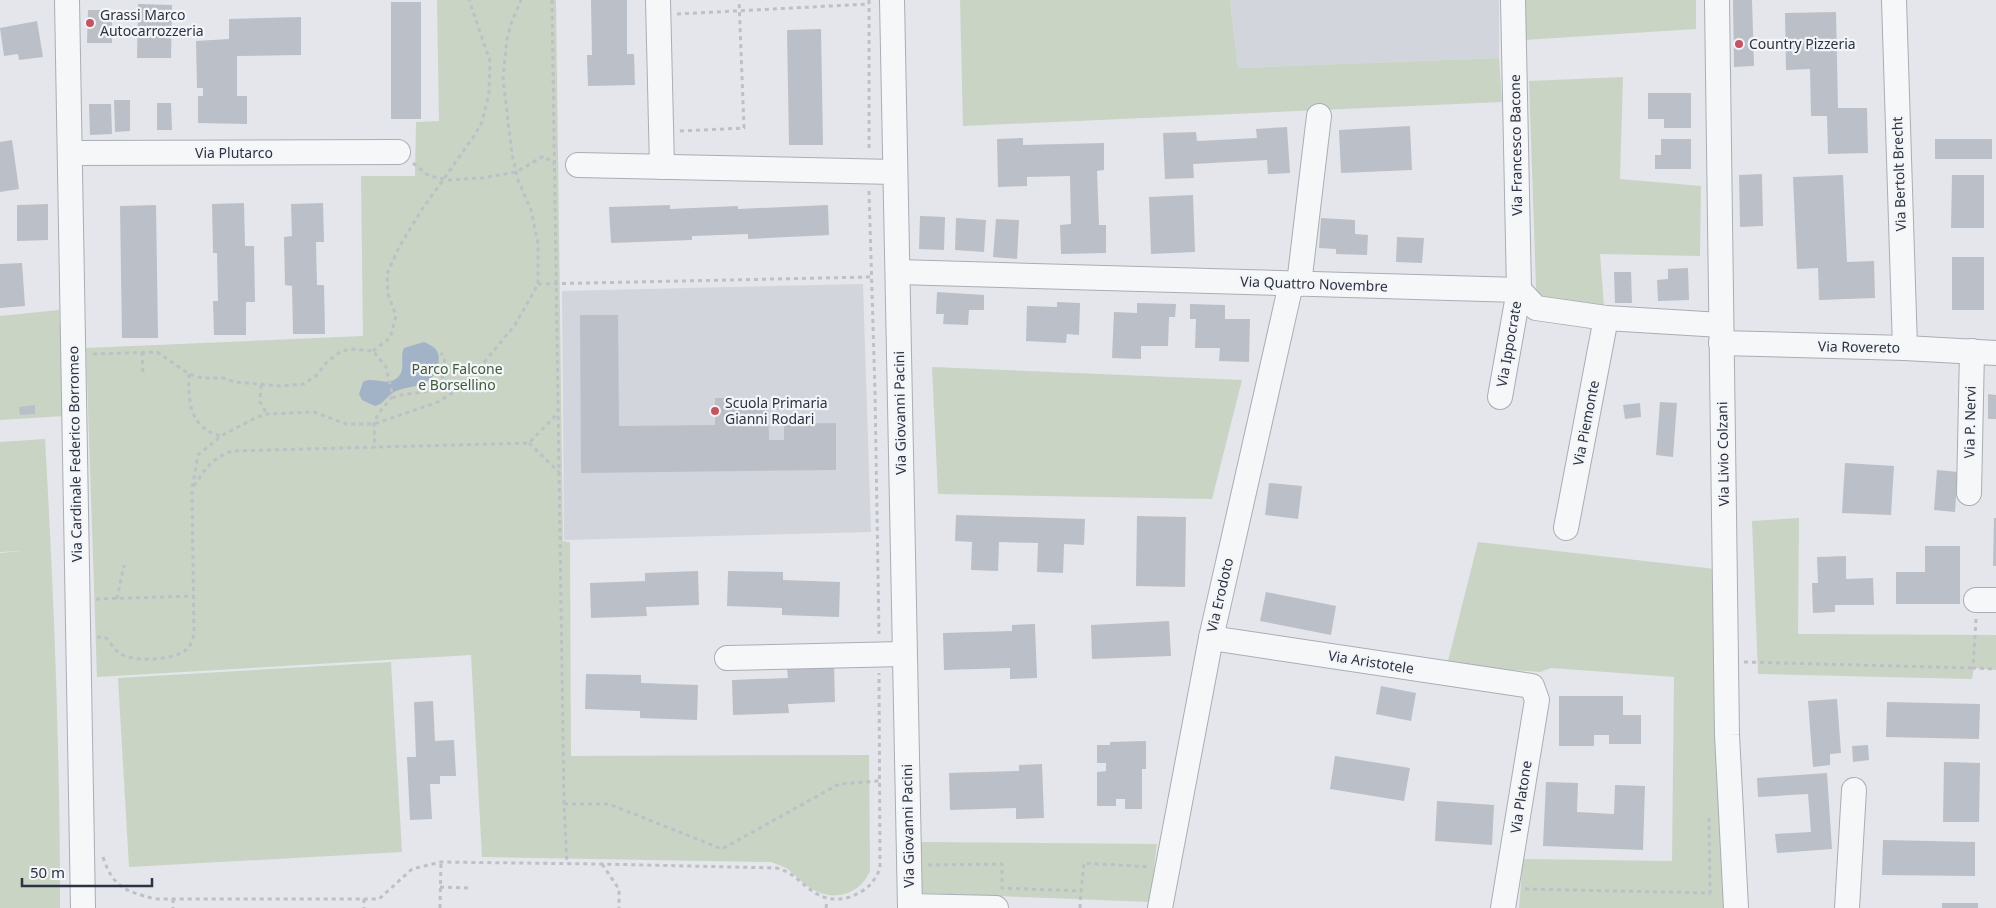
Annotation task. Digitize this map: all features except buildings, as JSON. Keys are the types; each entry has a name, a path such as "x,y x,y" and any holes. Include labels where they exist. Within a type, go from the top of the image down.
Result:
{"street":[{"name":"Via Cardinale Federico Borromeo","path":"67,0 83,908"},
{"name":"Via Giovanni Pacini","path":"892,0 910,907"},
{"name":"Via Francesco Bacone","path":"1513,0 1519,290"},
{"name":"Via Livio Colzani","path":"1717,0 1727,735 1736,908"},
{"name":"Via Bertolt Brecht","path":"1894,0 1905,348"},
{"path":"659,7 662,167"},
{"name":"Via Erodoto","path":"1160,908 1211,638 1295,284 1319,116"},
{"name":"Via Plutarco","path":"70,153 398,152"},
{"path":"578,165 894,172"},
{"name":"Via Quattro Novembre","path":"898,272 1519,290"},
{"path":"1519,290 1536,308 1721,334"},
{"name":"Via Ippocrate","path":"1500,397 1519,290"},
{"name":"Via Piemonte","path":"1566,528 1606,318"},
{"name":"Via Rovereto","path":"1721,334 1996,353"},
{"name":"Via P. Nervi","path":"1969,493 1972,351"},
{"name":"Via Aristotele","path":"1211,638 1532,686"},
{"path":"728,658 904,654"},
{"name":"Via Platone","path":"1503,908 1537,700 1532,686"},
{"path":"1847,908 1854,790"},
{"path":"910,907 996,908"}],"path":[{"path":"89,354 157,352 189,374 202,378 223,378 261,385 280,386 304,384 318,374 326,363 341,351 351,349 373,351 390,338 396,316 388,294 387,274 399,247 442,178 474,136 482,122 489,93 490,61 469,0"},
{"path":"96,637 105,637 118,653 133,660 151,660 179,655 188,648 194,635 192,488 198,455 221,436 267,414 314,412 346,424 374,424 438,402 467,383 516,325 538,284 538,243 531,210 516,172 509,134 503,78 507,39 521,0"},
{"path":"552,0 564,804 567,864"},
{"path":"661,132 744,128 740,0"},
{"path":"102,851 108,874 127,892 155,899 379,899 412,869 441,862 601,864 784,870 802,886 827,900 846,899 860,893 872,884 880,869 875,392 869,171 869,2 740,10 659,7"},
{"path":"398,152 429,176 442,178 482,178 516,172 544,156 553,163 578,165"},
{"path":"538,284 556,282 871,278"},
{"path":"373,351 386,367 392,394 391,398"},
{"path":"142,352 143,375"},
{"path":"375,448 374,424 378,414 391,398 397,395 423,393 439,384 445,370 445,363 441,353"},
{"path":"189,374 188,398 197,423 208,433 221,436"},
{"path":"261,385 260,402 267,414"},
{"path":"192,488 204,470 218,456 232,451 529,443 558,413"},
{"path":"529,443 559,472"},
{"path":"117,599 124,565"},
{"path":"78,600 194,596"},
{"path":"1986,600 1973,668 1996,669"},
{"path":"564,804 610,804 722,849 839,784 879,780"},
{"path":"440,908 441,862"},
{"path":"1080,908 1084,863 1168,868"},
{"path":"601,864 619,889 619,908"},
{"path":"908,865 1002,864 1002,888 1081,890"},
{"path":"440,887 471,888"},
{"path":"173,899 173,908"},
{"path":"364,899 364,908"},
{"path":"826,908 827,900"}],"shaded area":[{"path":"1230,0 1499,0 1499,58 1238,68"},
{"name":"Scuola Primaria Gianni Rodari","path":"863,284 871,532 564,540 562,291"}],"green space":[{"name":"Parco Falcone e Borsellino","path":"437,0 556,0 563,541 570,542 571,756 869,755 870,871 861,884 848,893 826,895 813,890 786,868 771,862 482,857 471,655 97,677 86,348 363,336 361,176 415,176 416,122 439,121"},
{"path":"960,0 1230,0 1238,68 1499,58 1502,102 963,126"},
{"path":"1523,0 1696,0 1696,29 1524,40"},
{"path":"1623,77 1620,179 1701,186 1700,256 1600,254 1604,307 1540,301 1536,288 1529,81"},
{"path":"59,310 65,416 0,420 0,316"},
{"path":"932,367 1242,380 1212,499 938,494"},
{"path":"45,439 56,673 60,908 0,908 0,553 22,551 0,552 0,442"},
{"path":"1799,518 1798,634 1996,635 1996,670 1974,668 1972,679 1758,674 1752,521"},
{"path":"1478,542 1715,569 1728,908 1519,908 1523,859 1672,861 1674,677 1551,668 1540,672 1447,665"},
{"path":"391,662 402,852 129,867 118,678"},
{"path":"919,842 1157,844 1150,902 921,893"}],"water":[{"path":"424,342 431,345 437,351 439,359 435,373 430,380 396,391 375,406 362,400 359,394 363,382 367,380 393,381 402,371 404,348"}],"place":[{"name":"Grassi Marco Autocarrozzeria","path":"90,23"},
{"name":"Country Pizzeria","path":"1739,44"},
{"name":"Scuola Primaria Gianni Rodari","path":"715,411"}]}
